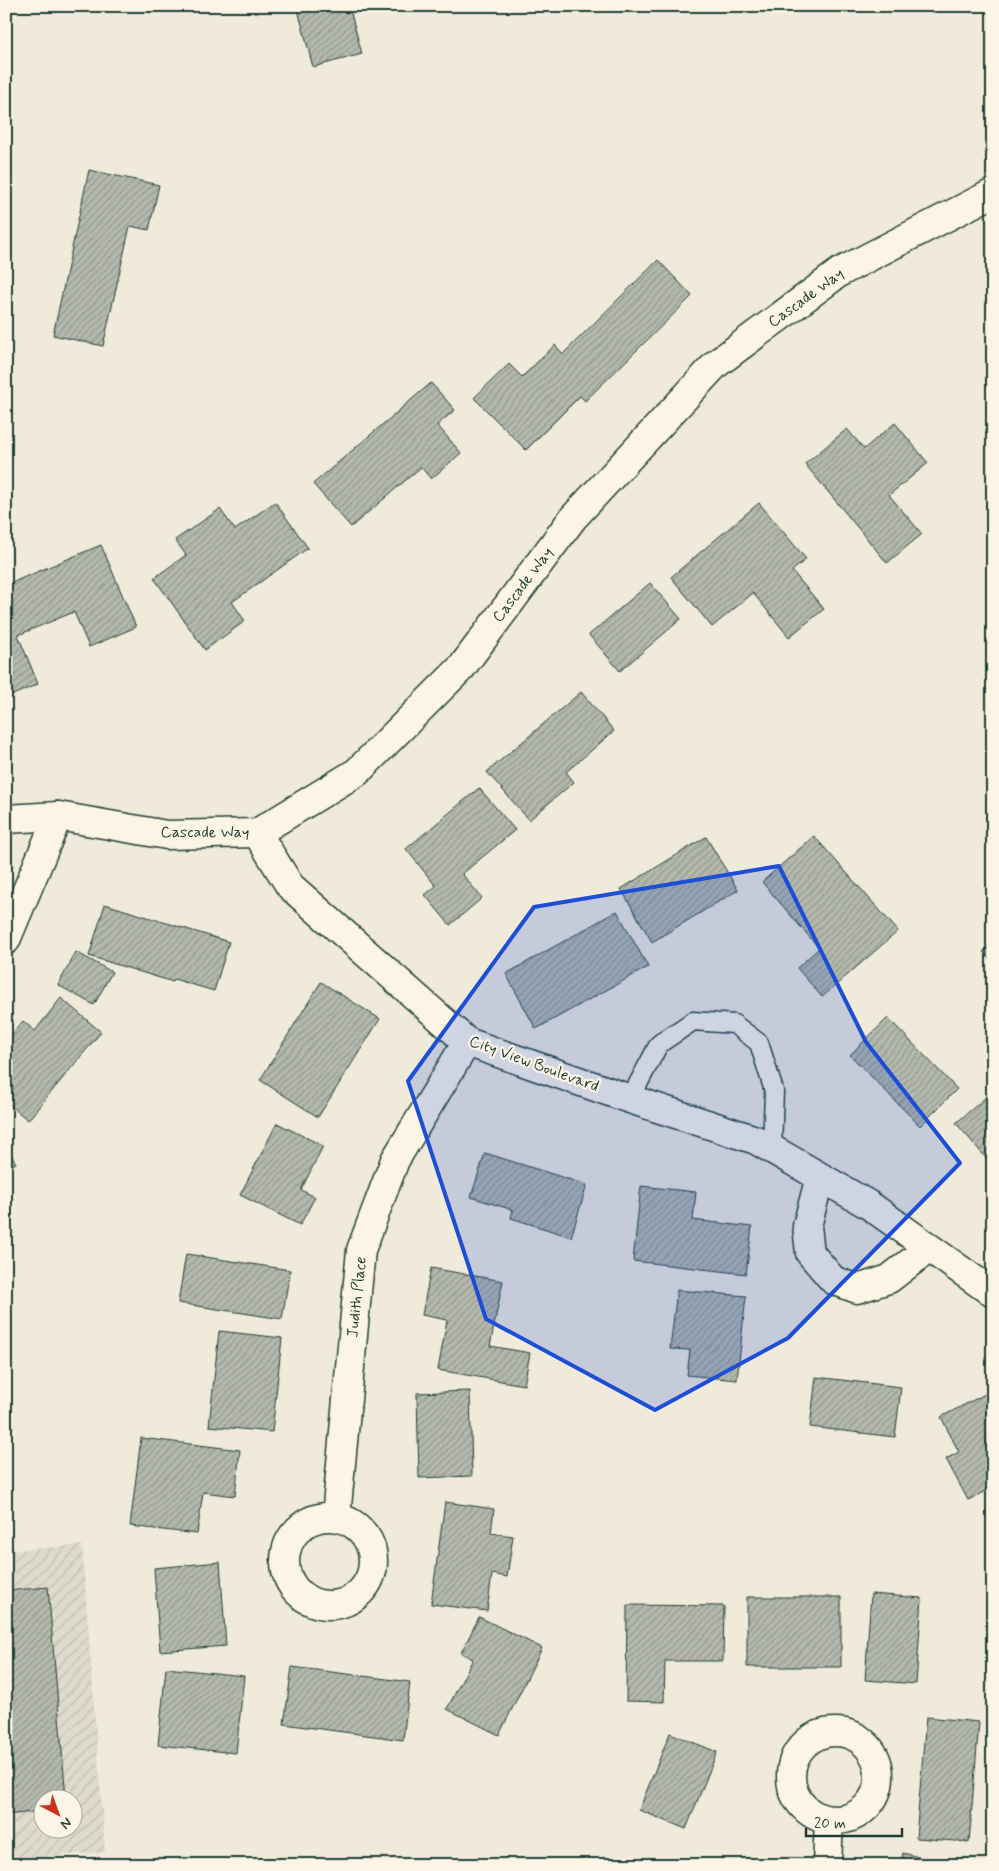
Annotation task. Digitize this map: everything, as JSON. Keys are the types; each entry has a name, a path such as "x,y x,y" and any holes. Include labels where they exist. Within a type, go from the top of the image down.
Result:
{"street":[{"name":"Cascade Way","path":"6,819 58,816 167,835 257,833 357,772 462,666 574,518 716,364 840,272 993,192"},
{"path":"6,940 58,816"},
{"name":"City View Boulevard","path":"257,833 290,886 467,1042 630,1099 756,1140 869,1205 993,1293"},
{"name":"Judith Place","path":"336,1517 361,1250 395,1160 467,1042"},
{"path":"820,1177 808,1226 810,1253 833,1280 856,1289 889,1279 929,1248"},
{"path":"827,1865 829,1820"}],"lane":[{"path":"630,1099 660,1044 693,1021 734,1024 759,1043 774,1091 772,1149"}],"highlighted area":[{"path":"779,866 866,1042 960,1163 788,1338 655,1410 486,1319 408,1081 534,907"}],"shaded area":[{"path":"82,1545 105,1852 6,1860 6,1551"}],"building":[{"path":"297,6 349,6 362,54 313,67"},
{"path":"89,170 159,185 149,230 130,226 103,346 53,335"},
{"path":"658,260 692,296 585,401 580,396 526,450 474,398 509,364 522,377 555,345 563,354"},
{"path":"431,383 455,410 437,425 461,453 431,479 421,467 351,527 313,484"},
{"path":"895,423 928,463 889,495 922,534 887,563 805,464 847,429 864,449"},
{"path":"275,502 308,548 232,602 245,621 205,650 154,578 186,555 175,540 220,509 235,530"},
{"path":"759,503 806,559 792,571 824,609 789,637 753,593 712,627 671,577"},
{"path":"101,545 136,627 89,647 74,612 18,635 38,684 6,698 6,585"},
{"path":"650,583 681,619 620,671 589,635"},
{"path":"581,692 614,731 566,772 574,782 529,820 487,772"},
{"path":"479,788 515,830 462,874 482,898 450,925 425,895 436,886 406,849"},
{"path":"814,836 898,931 822,997 797,968 819,948 762,882"},
{"path":"706,837 738,890 652,942 621,889"},
{"path":"105,904 229,942 214,991 174,979 173,982 89,956"},
{"path":"617,911 648,967 536,1029 506,974"},
{"path":"993,943 993,963 983,952"},
{"path":"76,952 112,972 94,1005 58,985"},
{"path":"321,982 380,1019 318,1117 260,1080"},
{"path":"61,998 101,1032 28,1120 6,1102 6,1041 23,1021 35,1031"},
{"path":"888,1018 957,1089 920,1126 850,1055"},
{"path":"993,1091 993,1166 956,1123"},
{"path":"277,1123 323,1146 301,1190 315,1197 300,1225 240,1195"},
{"path":"6,1146 16,1163 6,1169"},
{"path":"485,1153 587,1185 571,1237 511,1218 513,1210 471,1197"},
{"path":"641,1186 696,1192 693,1220 752,1227 746,1274 633,1261"},
{"path":"186,1254 290,1270 282,1319 178,1303"},
{"path":"431,1268 503,1281 490,1346 530,1353 524,1385 438,1370 447,1320 422,1315"},
{"path":"677,1290 746,1296 737,1380 687,1375 690,1350 670,1349"},
{"path":"219,1331 282,1338 272,1432 209,1426"},
{"path":"816,1377 901,1387 895,1437 810,1427"},
{"path":"470,1391 472,1476 419,1478 417,1393"},
{"path":"989,1392 993,1400 993,1487 968,1500 946,1459 959,1452 941,1417"},
{"path":"141,1438 240,1450 235,1496 203,1492 197,1534 130,1526"},
{"path":"445,1502 494,1509 491,1533 513,1536 507,1577 492,1574 487,1611 431,1604"},
{"path":"220,1562 226,1646 160,1651 154,1568"},
{"path":"48,1587 65,1788 32,1788 32,1812 6,1815 6,1591"},
{"path":"871,1594 922,1598 916,1684 865,1680"},
{"path":"747,1597 841,1597 841,1667 747,1667"},
{"path":"627,1605 724,1606 723,1661 665,1661 664,1702 626,1701"},
{"path":"479,1617 542,1648 499,1735 447,1709 473,1659 461,1653"},
{"path":"292,1667 410,1682 403,1740 284,1724"},
{"path":"166,1668 244,1676 236,1753 158,1745"},
{"path":"926,1717 979,1722 969,1842 916,1838"},
{"path":"670,1733 717,1752 686,1829 639,1810"},
{"path":"903,1853 949,1865 900,1865"}]}
